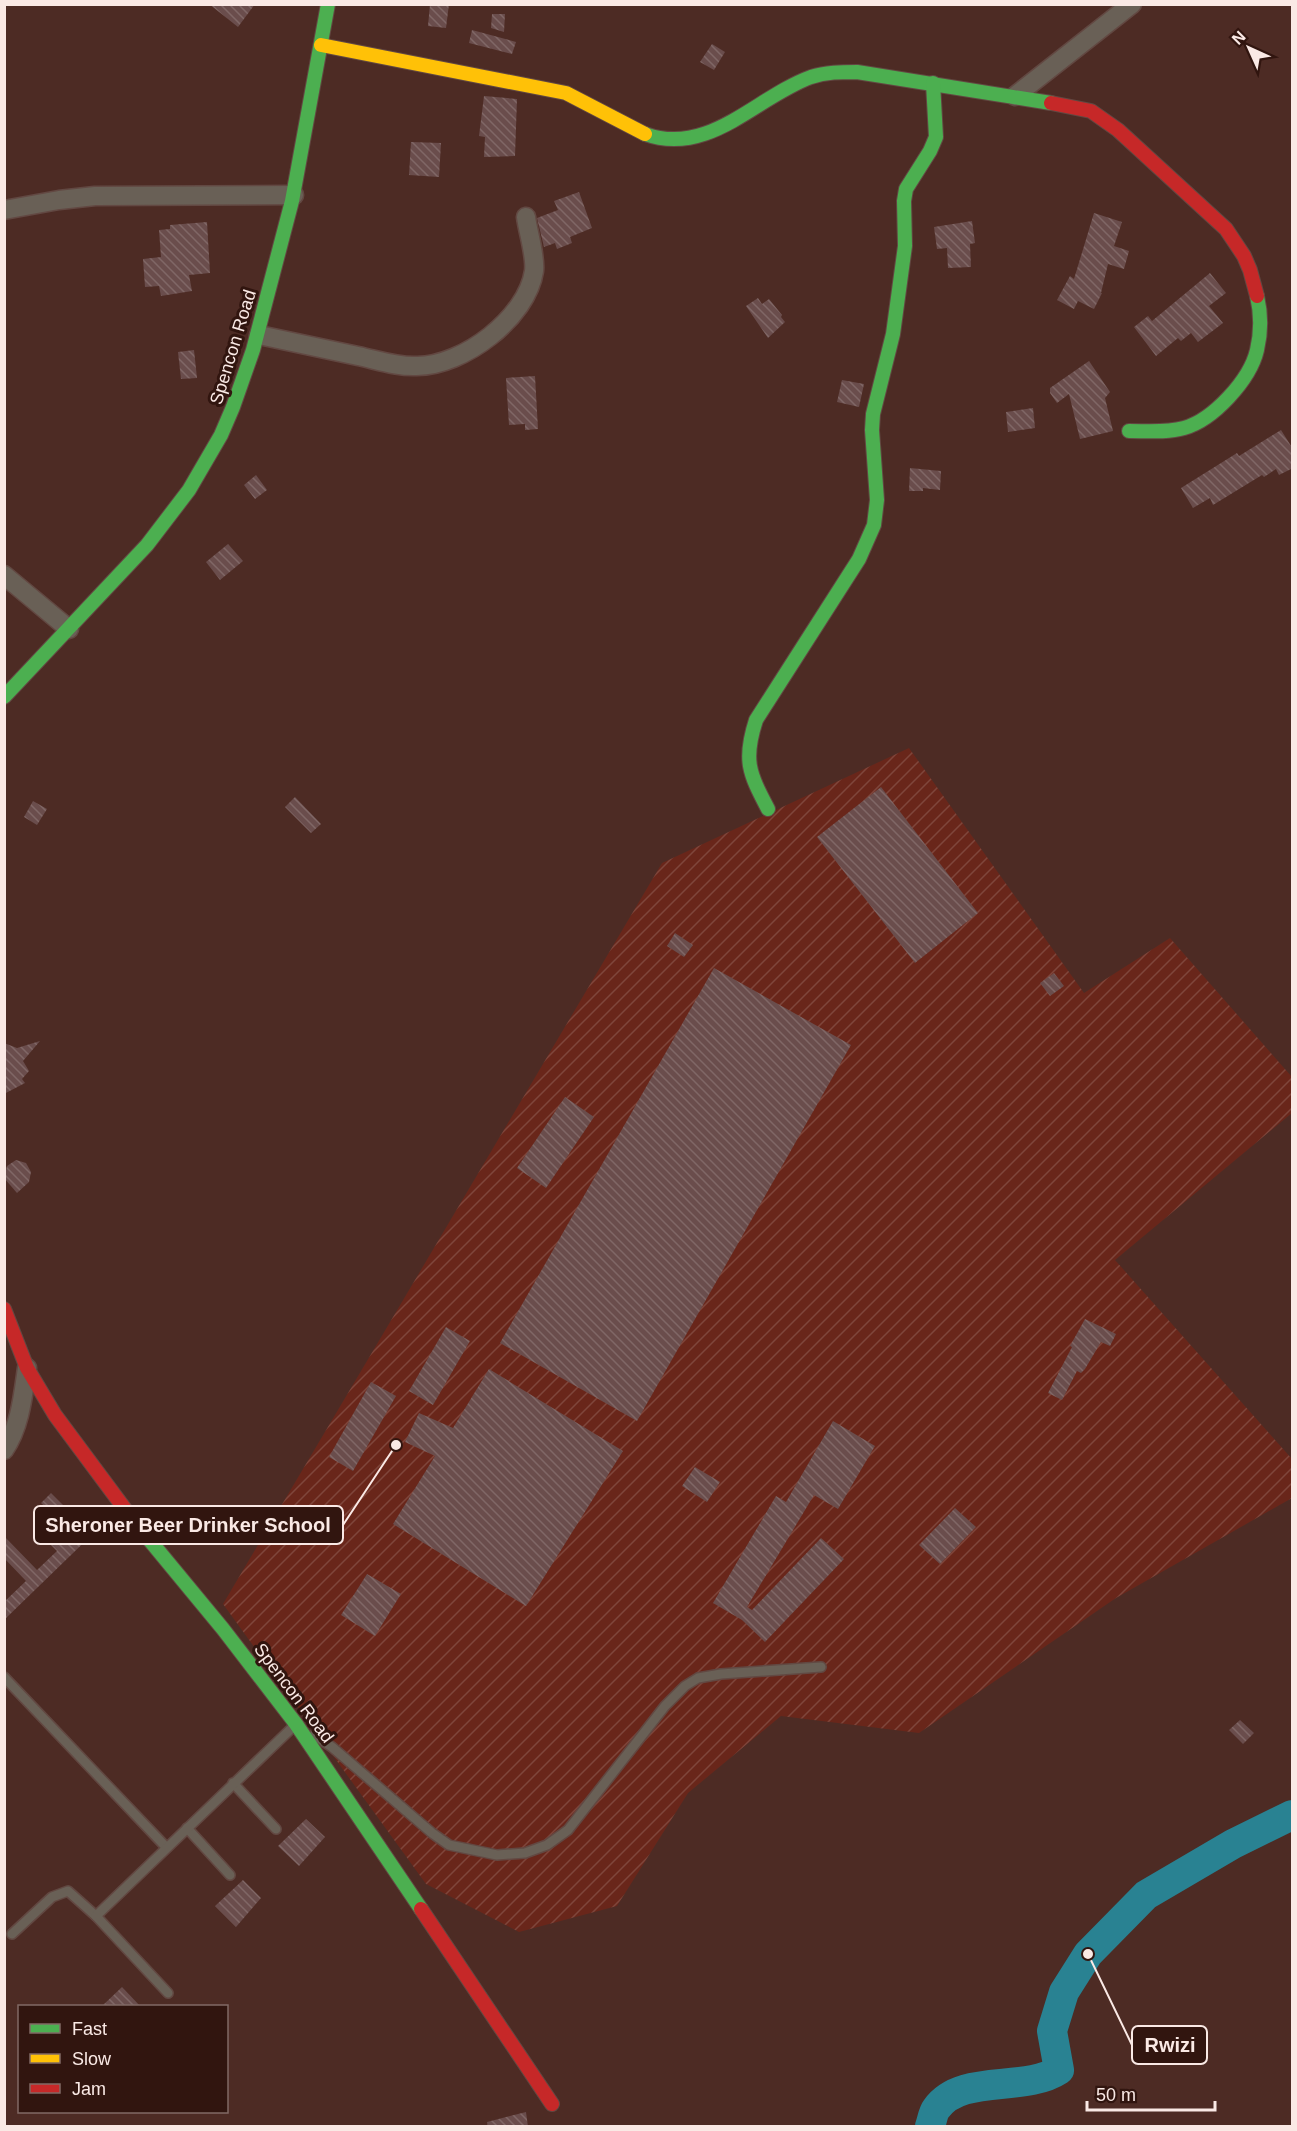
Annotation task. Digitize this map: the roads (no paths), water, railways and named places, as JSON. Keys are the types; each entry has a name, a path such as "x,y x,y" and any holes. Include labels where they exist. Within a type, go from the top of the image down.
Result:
{"street":[{"name":"Spencon Road","path":"4,697 158,532 211,455 232,412 259,335 294,195 328,4"},
{"path":"1015,96 1132,4"},
{"path":"321,45 566,93 643,132 664,139 691,138 717,130 807,79 832,72 856,72 1084,108 1100,116 1118,130 1226,229 1239,244 1249,266 1260,319 1257,351 1246,372 1230,396 1208,417 1190,426 1172,431 1129,431"},
{"path":"768,809 752,777 748,761 748,744 756,720 859,559 874,525 877,500 873,414 893,334 905,246 906,189 930,152 936,137 933,83"},
{"path":"4,210 95,196 294,195"},
{"path":"259,335 389,363 417,366 446,361 491,335 514,314 528,292 534,269 526,217"},
{"path":"4,575 69,629"},
{"name":"Spencon Road","path":"4,1309 27,1368 55,1415 89,1462 297,1724 552,2104"},
{"path":"4,1450 12,1440 22,1401 27,1368"}],"lane":[{"path":"96,1916 297,1724 332,1747 449,1845 497,1855 525,1853 548,1845 568,1830 665,1706 685,1686 698,1678 721,1674 821,1667"},
{"path":"4,1677 166,1847"},
{"path":"233,1783 276,1829"},
{"path":"187,1828 230,1875"},
{"path":"12,1934 52,1897 68,1891 96,1916 168,1993"}],"waterway":[{"path":"930,2126 936,2109 947,2098 961,2091 1029,2081 1059,2070 1052,2031 1064,1992 1088,1954 1146,1895 1233,1844 1292,1815"}],"place":[{"name":"Sheroner Beer Drinker School","path":"396,1445"},
{"name":"Rwizi","path":"1088,1954"}]}
